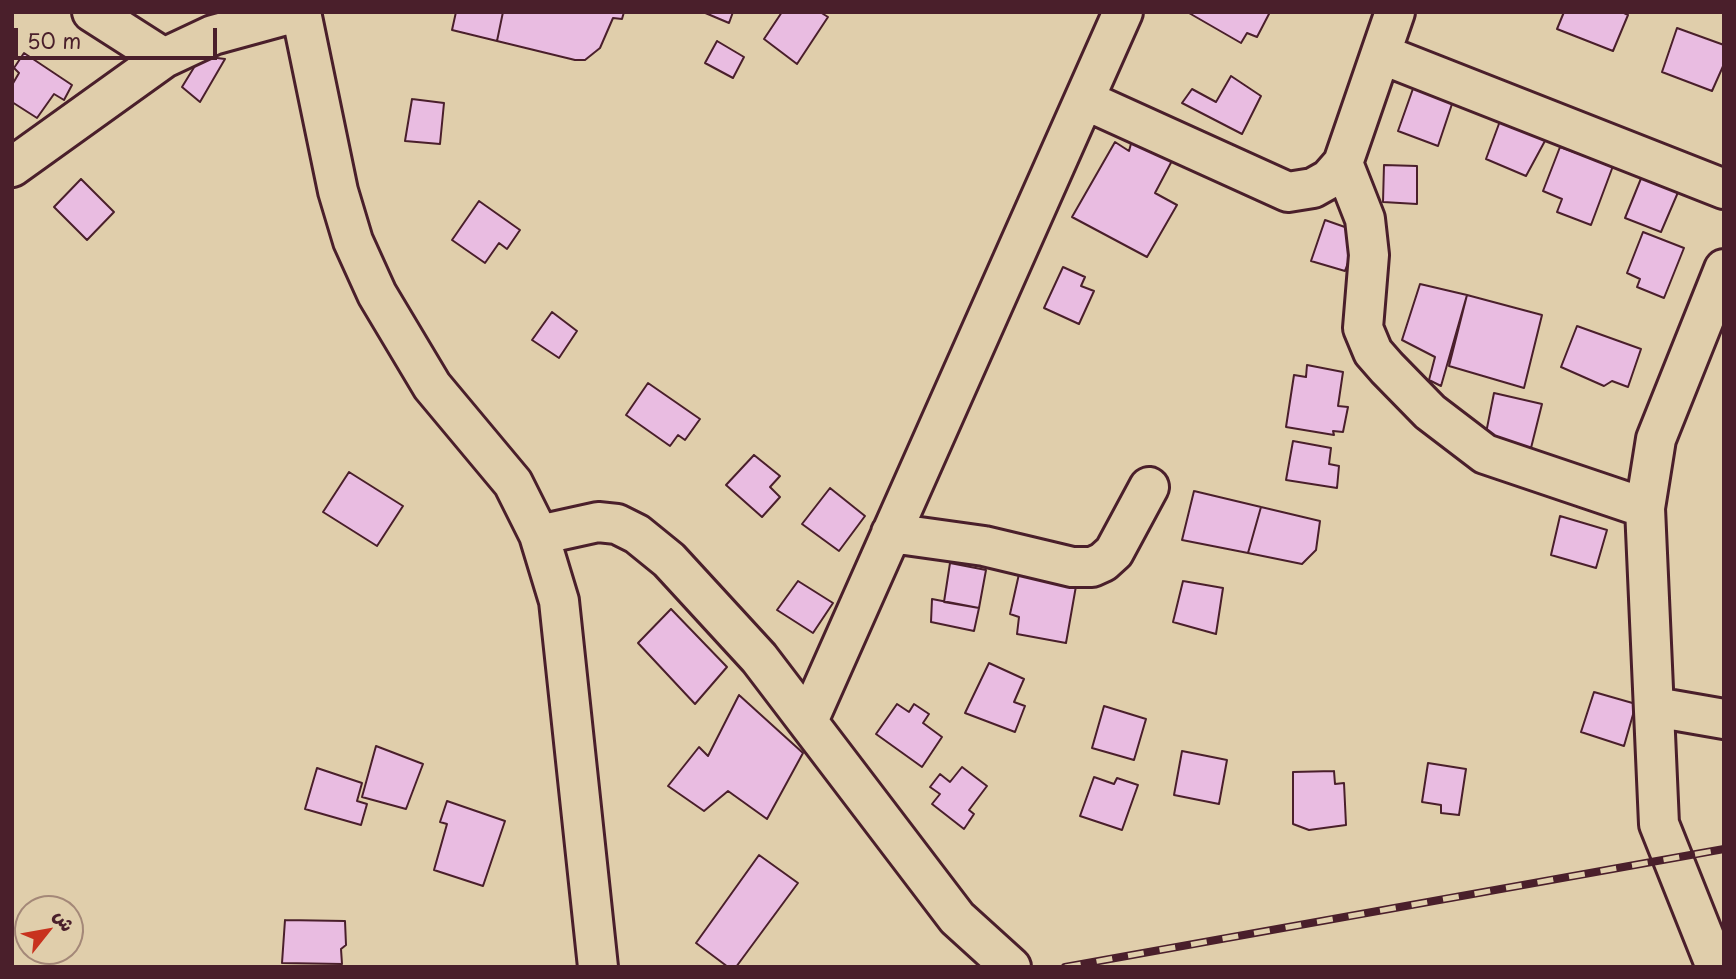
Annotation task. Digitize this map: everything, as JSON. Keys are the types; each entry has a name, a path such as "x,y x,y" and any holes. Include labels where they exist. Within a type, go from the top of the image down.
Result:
{"street":[{"path":"92,12 164,58"},
{"path":"12,167 164,58 213,35 299,12 338,191 353,241 372,283 405,345 432,386 513,483 539,535 559,601 598,967"},
{"path":"808,721 1124,12"},
{"path":"1085,100 1288,192 1313,188 1329,179 1343,163 1395,12"},
{"path":"1381,54 1724,189"},
{"path":"1343,163 1365,219 1369,255 1363,328 1373,352 1387,369 1430,412 1485,454 1645,508"},
{"path":"1716,967 1659,824 1655,788 1655,707 1645,508 1656,439 1724,269"},
{"path":"891,533 984,546 1072,567 1092,566 1103,562 1114,552 1149,487"},
{"path":"539,535 598,522 617,524 637,534 669,560 759,657 876,815 957,918 1011,967"},
{"path":"1655,707 1724,719"}],"building":[{"path":"456,12 503,12 497,41 452,30"},
{"path":"503,12 624,12 622,19 613,18 600,48 585,60 575,60 497,41"},
{"path":"703,12 733,12 729,23"},
{"path":"782,12 820,12 828,17 797,64 764,39"},
{"path":"1270,12 1257,37 1247,33 1241,43 1189,13"},
{"path":"1564,12 1622,12 1628,15 1613,51 1557,29"},
{"path":"1677,28 1724,45 1724,64 1712,91 1662,72"},
{"path":"717,41 744,57 733,78 705,63"},
{"path":"24,53 72,85 64,100 54,94 37,118 12,102 12,85 19,73 14,68"},
{"path":"201,56 225,59 200,102 182,87"},
{"path":"1231,76 1261,96 1242,134 1182,103 1192,89 1216,102"},
{"path":"1415,83 1454,98 1438,146 1398,131"},
{"path":"412,99 444,103 440,144 405,141"},
{"path":"1500,121 1546,139 1526,176 1486,159"},
{"path":"1134,133 1174,157 1155,193 1177,205 1147,257 1072,217 1115,142 1129,151"},
{"path":"1560,147 1613,166 1591,225 1557,212 1562,199 1543,191"},
{"path":"1384,165 1417,166 1417,204 1383,202"},
{"path":"1642,176 1679,190 1661,232 1625,218"},
{"path":"81,179 114,212 87,240 54,207"},
{"path":"479,201 520,230 507,249 499,243 485,263 452,240"},
{"path":"1325,220 1359,232 1345,271 1311,261"},
{"path":"1643,232 1684,248 1664,298 1637,287 1640,279 1627,273"},
{"path":"1063,267 1085,277 1081,286 1094,291 1079,324 1044,308"},
{"path":"1420,284 1467,295 1441,386 1429,380 1435,357 1402,340"},
{"path":"1467,295 1542,315 1524,388 1449,366"},
{"path":"552,312 577,331 559,358 532,340"},
{"path":"1577,326 1641,349 1628,387 1612,381 1604,386 1561,367"},
{"path":"1307,365 1343,372 1338,406 1348,407 1343,432 1333,431 1334,435 1286,427 1294,375 1306,377"},
{"path":"648,383 700,419 685,440 678,435 670,446 626,415"},
{"path":"1494,393 1542,404 1531,448 1485,438"},
{"path":"1293,441 1331,448 1329,464 1339,466 1337,488 1286,480"},
{"path":"754,455 780,476 770,487 780,497 762,517 726,485"},
{"path":"349,472 403,506 377,546 323,512"},
{"path":"830,488 865,516 839,551 802,524"},
{"path":"1194,491 1261,507 1248,553 1182,540"},
{"path":"1261,507 1320,521 1316,550 1302,564 1248,553"},
{"path":"1560,516 1607,530 1596,568 1551,555"},
{"path":"950,563 986,570 979,608 944,602"},
{"path":"1019,574 1076,586 1066,643 1017,634 1019,617 1010,614"},
{"path":"798,581 833,603 813,633 777,610"},
{"path":"1183,581 1223,588 1216,634 1173,622"},
{"path":"932,599 979,608 974,631 931,622"},
{"path":"671,609 727,667 695,704 638,643"},
{"path":"989,663 1024,679 1014,702 1025,706 1015,732 965,713"},
{"path":"1594,692 1636,704 1624,746 1581,732"},
{"path":"739,695 803,753 767,819 728,791 704,811 668,786 699,747 708,756"},
{"path":"897,704 909,712 914,704 929,714 923,723 942,737 922,767 876,734"},
{"path":"1104,706 1146,719 1134,760 1092,748"},
{"path":"376,746 423,764 406,809 362,797"},
{"path":"1182,751 1227,760 1219,804 1174,795"},
{"path":"1428,763 1466,769 1459,815 1441,813 1441,805 1422,802"},
{"path":"962,767 987,786 969,810 974,814 964,829 932,804 940,794 930,787 940,774 950,782"},
{"path":"317,768 362,783 357,801 367,804 361,825 305,809"},
{"path":"1334,771 1335,784 1344,783 1346,825 1309,830 1293,824 1293,772"},
{"path":"1094,777 1114,784 1117,778 1138,785 1122,830 1080,816"},
{"path":"447,801 505,821 483,886 434,870 447,824 440,822"},
{"path":"759,855 798,883 736,967 728,967 696,943"},
{"path":"285,920 345,921 346,945 341,949 342,964 282,963"}],"railway":[{"path":"1065,967 1724,849"}]}
